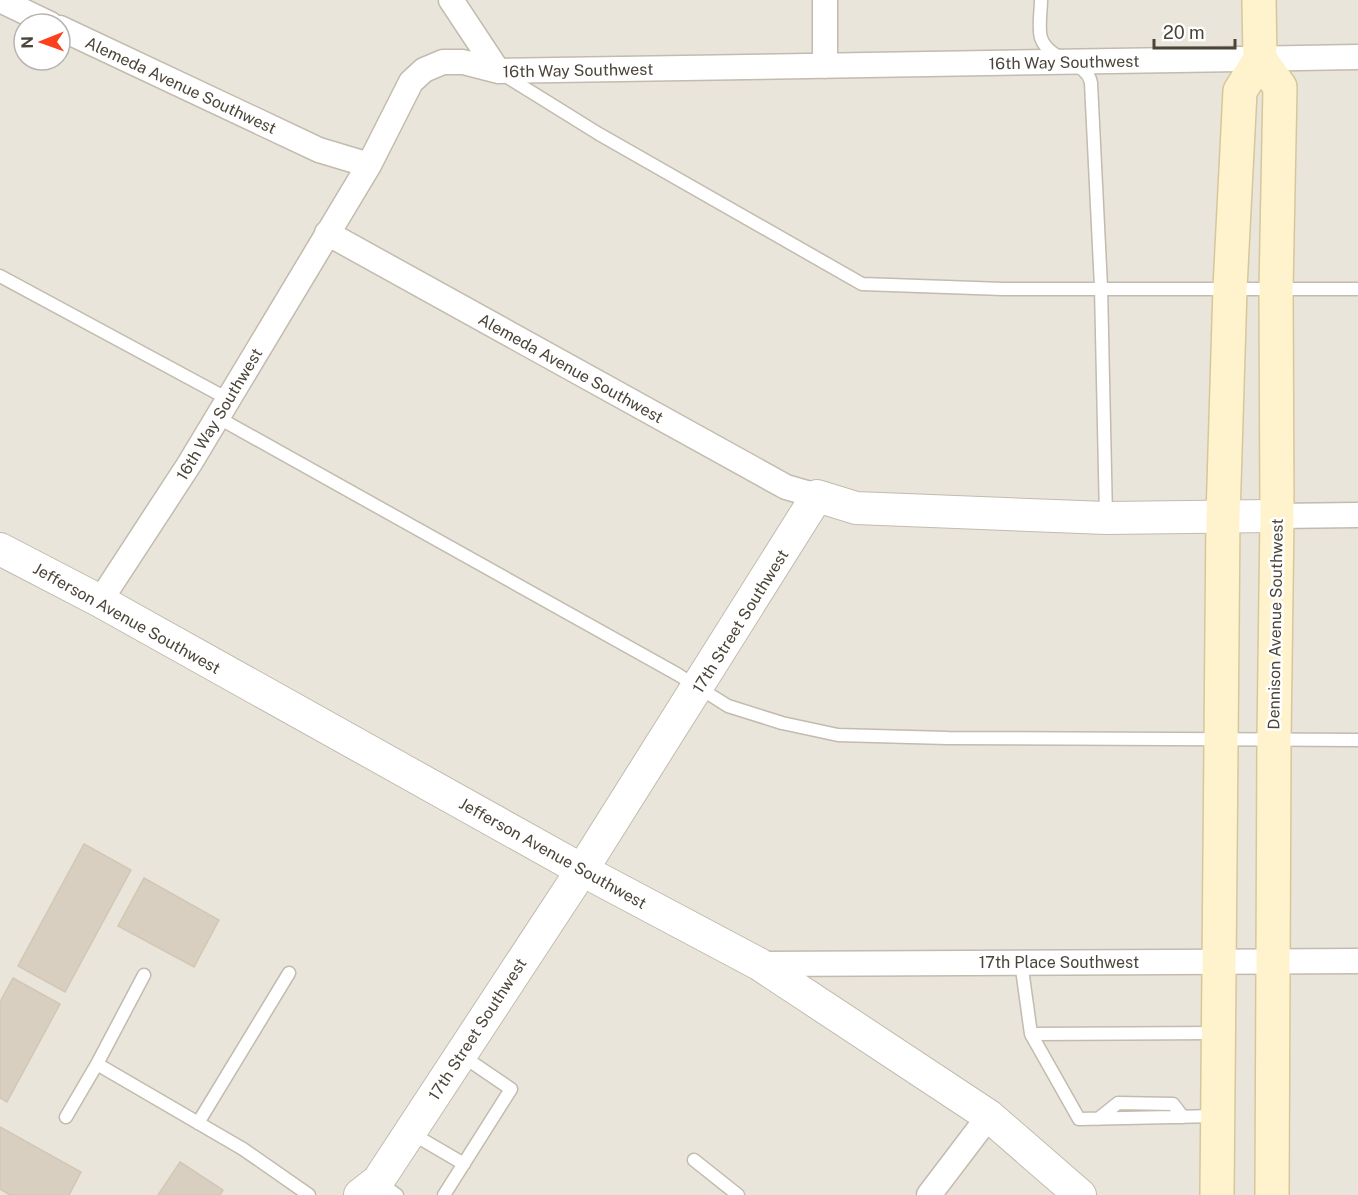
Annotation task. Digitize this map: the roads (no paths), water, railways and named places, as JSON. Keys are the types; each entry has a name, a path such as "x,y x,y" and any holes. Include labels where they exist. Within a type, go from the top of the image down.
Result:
{"main road":[{"path":"1217,1195 1223,517 1230,288 1240,90 1260,59 1259,0"},
{"name":"Dennison Avenue Southwest","path":"1260,59 1280,87 1276,289 1277,516 1272,1195"}],"street":[{"path":"0,0 25,12"},
{"path":"451,0 498,71"},
{"path":"825,0 825,66"},
{"name":"Alemeda Avenue Southwest","path":"72,34 319,150 369,165"},
{"name":"16th Way Southwest","path":"100,601 190,464 369,165 411,82 424,70 443,62 463,62 498,71 1358,57"},
{"name":"Alemeda Avenue Southwest","path":"327,233 786,487 817,496"},
{"path":"817,496 856,508 1106,518 1358,515"},
{"name":"17th Street Southwest","path":"378,1190 410,1132 582,870 817,496"},
{"name":"Jefferson Avenue Southwest","path":"0,549 100,601 582,870 759,964 989,1116 1080,1195"},
{"name":"17th Place Southwest","path":"759,964 1358,962"},
{"path":"929,1195 989,1116"}],"lane":[{"path":"1041,0 1041,36 1046,47 1064,61 1083,69 1089,75 1091,83 1101,287 1106,518"},
{"path":"498,71 599,134 862,284 1003,289 1101,287 1358,289"},
{"path":"0,276 728,706 783,723 837,735 959,738 1358,740"},
{"path":"1021,962 1031,1034 1079,1119 1218,1116"},
{"path":"198,1123 289,973"},
{"path":"66,1117 98,1064 144,975"},
{"path":"1031,1034 1219,1033"},
{"path":"444,1195 511,1089 460,1054"},
{"path":"98,1064 243,1149 309,1195"},
{"path":"410,1132 464,1164"},
{"path":"693,1160 738,1195"}]}
